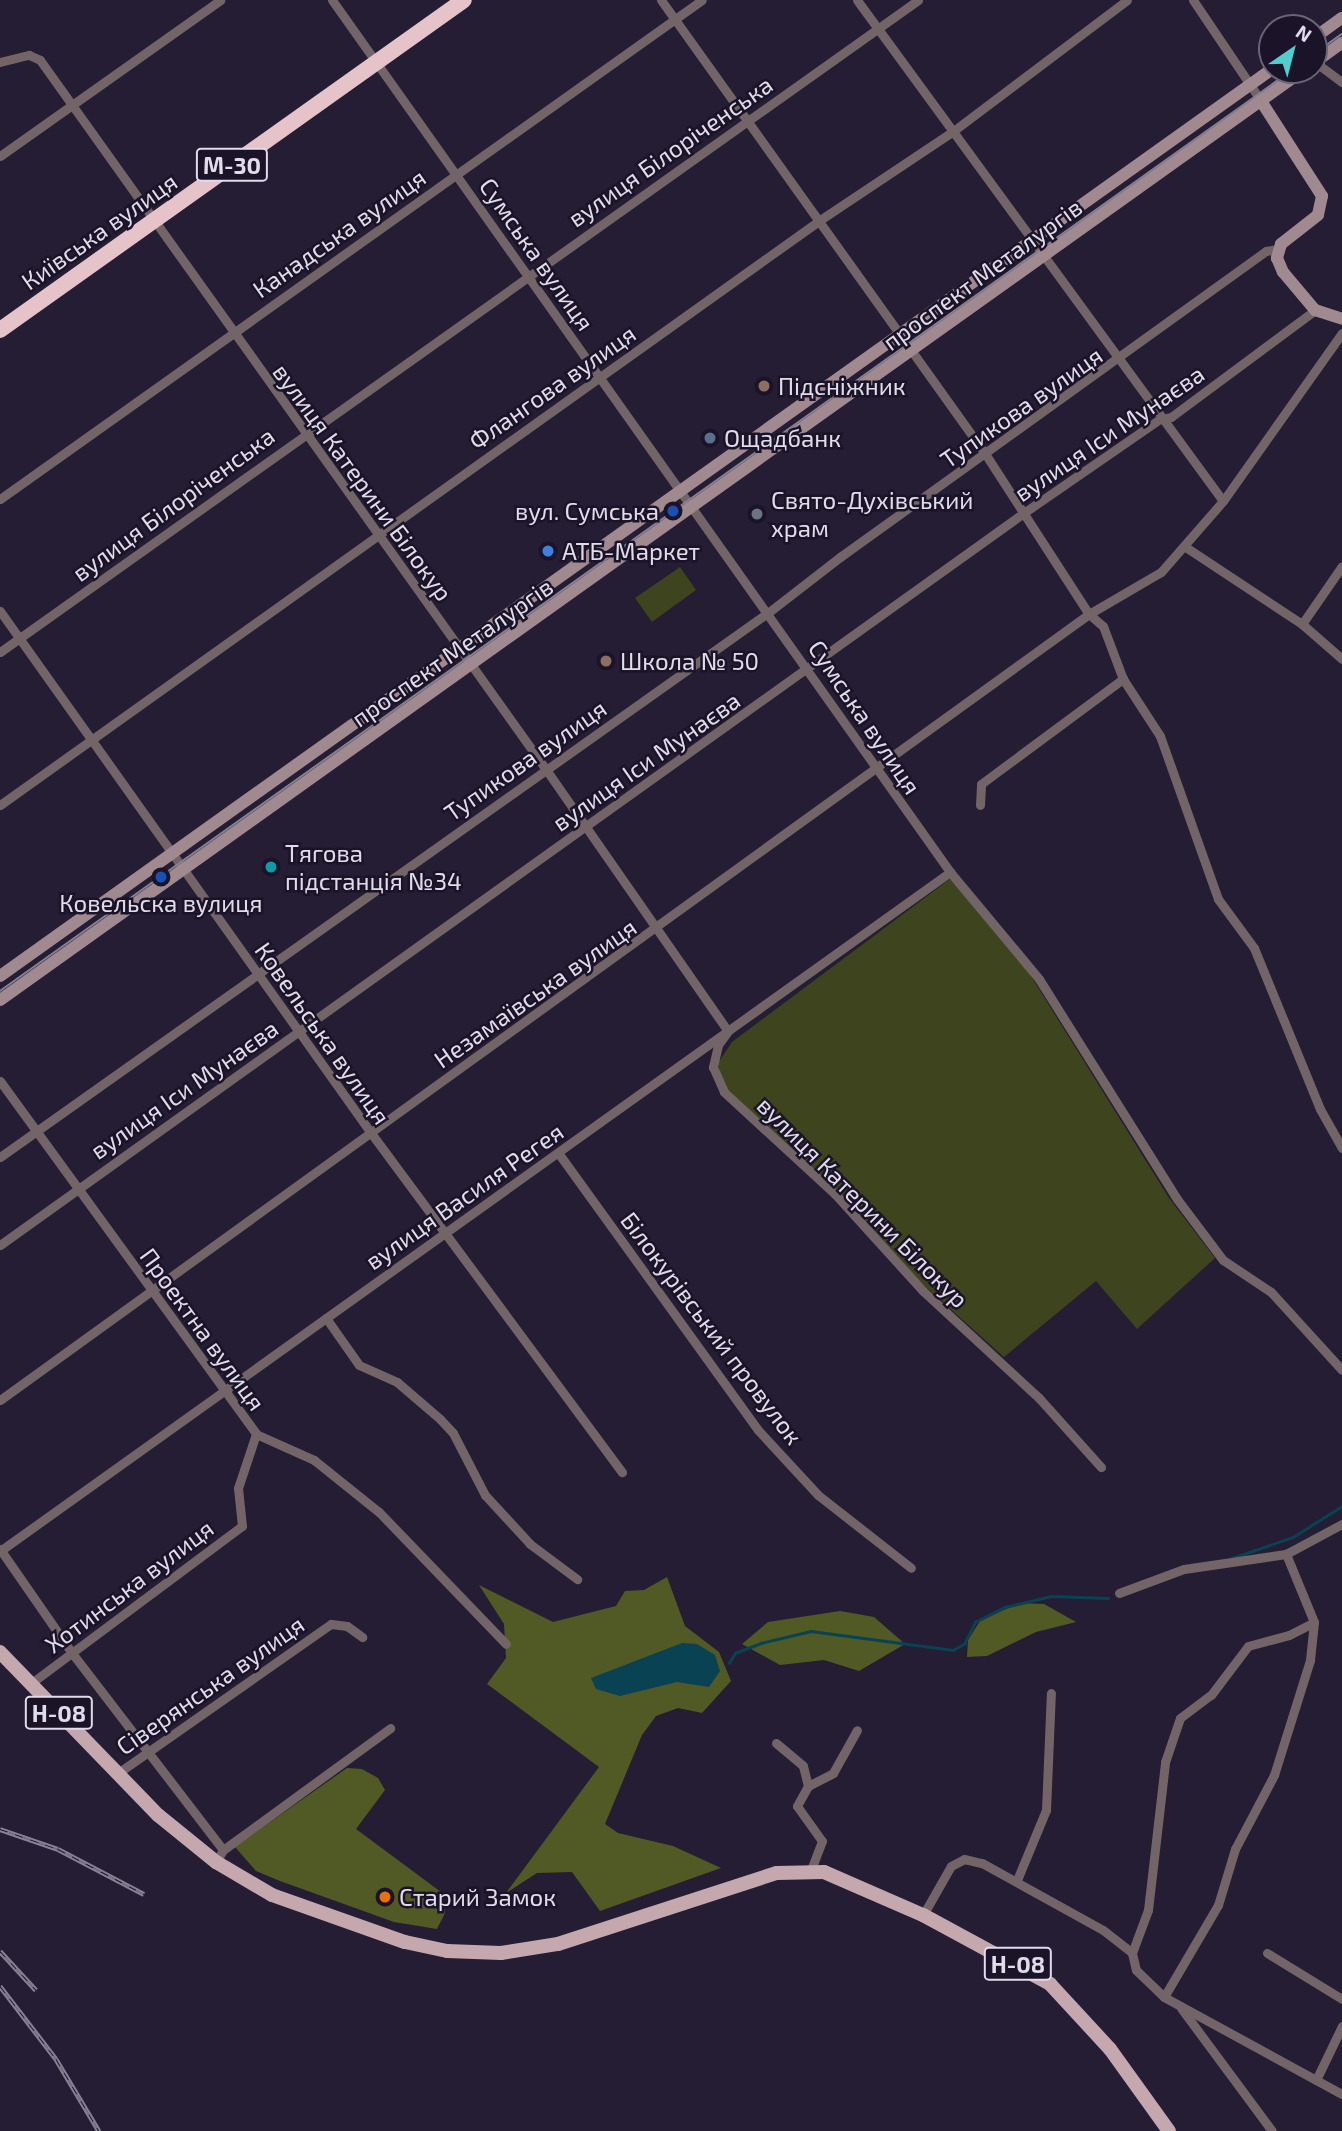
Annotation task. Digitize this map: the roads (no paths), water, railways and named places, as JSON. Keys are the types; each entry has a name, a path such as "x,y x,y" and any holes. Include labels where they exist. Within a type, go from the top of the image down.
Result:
{"highway":[{"name":"Київська вулиця","path":"0,330 464,0"}],"main road":[{"name":"проспект Металургів","path":"0,976 1258,78"},
{"name":"проспект Металургів","path":"0,1000 1285,84"},
{"path":"1261,101 1315,184 1323,207 1276,249 1283,272 1315,310 1342,319"},
{"name":"Н-08","path":"0,1652 158,1815 272,1895 319,1914 405,1941 474,1953 558,1944 777,1873 811,1869 839,1876 923,1915 1050,1984 1110,2049 1169,2131"}],"street":[{"path":"0,156 220,0"},
{"name":"Сумська вулиця","path":"332,0 769,612 950,873 1039,979 1177,1199 1223,1259 1270,1292 1342,1370"},
{"path":"661,0 1026,512 1089,614 1103,626 1123,679 1160,736 1218,899 1254,948 1320,1109 1342,1149"},
{"name":"Канадська вулиця","path":"0,499 702,0"},
{"path":"858,0 1160,419 1223,501"},
{"name":"вулиця Білоріченська","path":"0,652 918,0"},
{"name":"Флангова вулиця","path":"0,805 820,220 952,132 1127,0"},
{"path":"1193,0 1261,101"},
{"name":"вулиця Катерини Білокур","path":"0,62 35,55 545,768 728,1031 718,1045 713,1067 724,1092 835,1194 923,1290 1039,1398 1101,1467"},
{"name":"Тупикова вулиця","path":"0,1157 545,768 769,612 840,557 1120,360 1266,251 1276,249"},
{"name":"вулиця Іси Мунаєва","path":"0,1245 1026,512 1160,419 1171,417 1315,310"},
{"name":"Незамаївська вулиця","path":"0,1400 878,771 1089,614 1161,572 1223,501 1342,332"},
{"path":"1184,547 1302,624 1342,659"},
{"path":"1302,624 1342,566"},
{"name":"Ковельська вулиця","path":"0,611 443,1233 622,1472"},
{"path":"980,805 981,784 1123,679"},
{"name":"вулиця Василя Регея","path":"0,1550 950,873"},
{"name":"Проектна вулиця","path":"0,1081 256,1434 314,1460 379,1512 506,1644"},
{"name":"Білокурівський провулок","path":"559,1154 758,1430 818,1495 911,1569"},
{"path":"326,1318 359,1365 397,1382 440,1419 453,1433 485,1495 530,1544 577,1579"},
{"name":"Хотинська вулиця","path":"30,1684 242,1526 238,1488 256,1434"},
{"path":"1119,1592 1184,1569 1286,1555 1342,1524"},
{"path":"0,1550 72,1653 147,1751 219,1856 390,1728"},
{"path":"1164,1997 1206,1931 1235,1849 1274,1774 1310,1660 1314,1622 1286,1555"},
{"path":"1314,1622 1289,1635 1248,1646 1211,1695 1180,1718 1165,1762 1148,1910 1132,1954 1136,1970 1164,1997 1342,2094"},
{"name":"Сіверянська вулиця","path":"118,1773 331,1624 338,1623 362,1637"},
{"path":"1017,1880 1046,1810 1051,1693"},
{"path":"811,1869 822,1841 797,1806 808,1786 833,1773 857,1730"},
{"path":"776,1743 803,1766 808,1786"},
{"path":"923,1915 945,1874 958,1860 972,1860 1071,1909 1132,1954"},
{"path":"1267,1953 1342,1999"},
{"path":"1180,2007 1272,2131"},
{"path":"1316,2080 1342,2026"}],"water":[{"path":"682,1643 697,1644 715,1655 720,1671 709,1687 677,1682 620,1696 596,1689 591,1678"}],"waterway":[{"path":"1232,1558 1293,1537 1342,1506"},
{"path":"729,1663 735,1653 761,1643 811,1631 953,1650 964,1644 975,1622 1005,1607 1051,1596 1108,1598"}],"tram line":[{"path":"1328,44 1342,34"},
{"path":"0,991 1272,84"}],"railway":[{"path":"0,1829 58,1849 144,1894"},
{"path":"0,1951 36,1990"},
{"path":"0,1986 56,2059 99,2131"}],"place":[{"name":"Підсніжник","path":"764,386"},
{"name":"Ощадбанк","path":"710,438"},
{"name":"вул. Сумська","path":"673,511"},
{"name":"Свято-Духівський храм","path":"757,514"},
{"name":"АТБ-Маркет","path":"548,551"},
{"name":"Школа № 50","path":"606,661"},
{"name":"Тягова пiдстанцiя №34","path":"271,867"},
{"name":"Ковельска вулиця","path":"161,877"},
{"name":"Старий Замок","path":"385,1897"}]}
